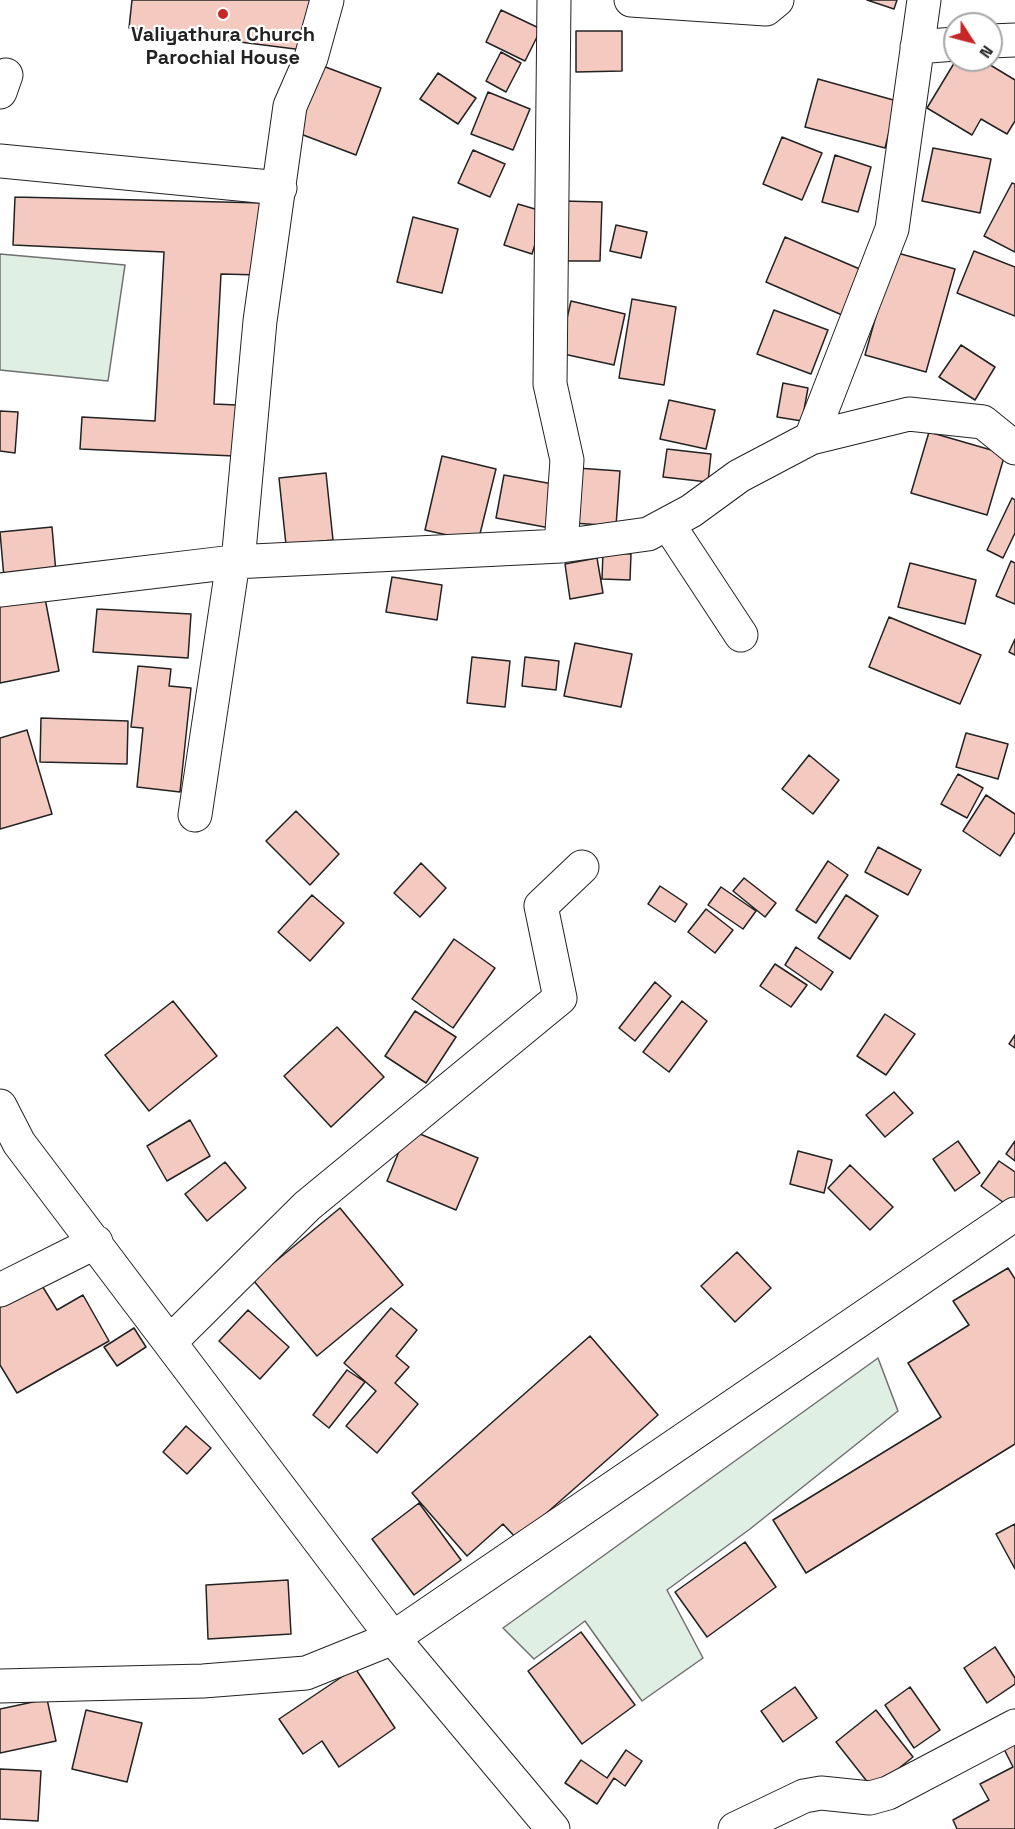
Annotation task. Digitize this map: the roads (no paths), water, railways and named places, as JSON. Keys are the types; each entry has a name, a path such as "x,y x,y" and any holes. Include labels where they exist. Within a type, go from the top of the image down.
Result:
{"street":[{"path":"195,815 235,562 260,321 290,106 310,58 327,0"},
{"path":"554,0 550,384 567,460 561,546"},
{"path":"631,0 766,9 777,0"},
{"path":"811,438 892,229 924,0"},
{"path":"917,47 943,45"},
{"path":"0,161 280,188"},
{"path":"0,590 235,562 561,546 648,534 691,512 739,476 811,438 909,414 983,422 1015,448"},
{"path":"668,524 741,635"},
{"path":"171,1341 307,1206 560,998 541,906 582,867"},
{"path":"0,1106 10,1147 96,1242 393,1638 553,1829"},
{"path":"0,1686 203,1681 306,1672 393,1638 1015,1214"},
{"path":"0,1290 96,1242"},
{"path":"735,1829 804,1796 821,1793 870,1798 888,1793 1015,1726"}],"place":[{"name":"Valiyathura Church Parochial House","path":"223,14"}]}
